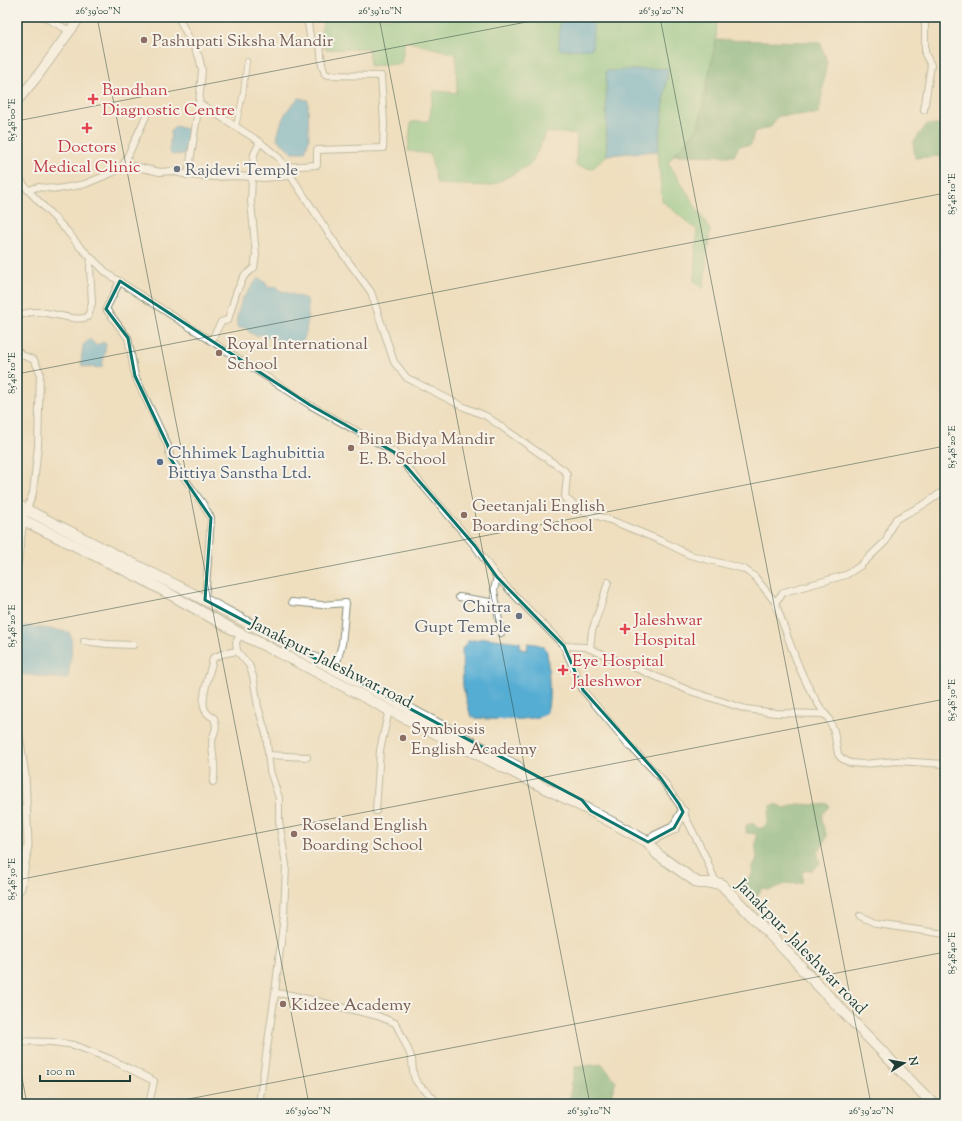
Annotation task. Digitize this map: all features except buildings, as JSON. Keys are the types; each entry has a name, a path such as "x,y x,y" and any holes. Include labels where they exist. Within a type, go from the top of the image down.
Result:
{"highway":[{"path":"17,505 22,516 205,600 582,800 591,812"},
{"name":"Janakpur- Jaleshwar road","path":"22,516 140,578 241,634 648,842 657,854 698,883 721,884 933,1104"},
{"path":"648,842 674,828 683,812"},
{"name":"Janakpur- Jaleshwar road","path":"933,1104 802,968 898,1068 936,1104"}],"main road":[{"path":"17,101 80,17"}],"street":[{"path":"44,17 70,30"},
{"path":"178,17 199,57 202,70 200,103 188,175"},
{"path":"284,167 317,165 317,150 383,148 384,123 381,76 328,76 325,74 322,65 320,43 311,42 307,17"},
{"path":"924,110 931,65 925,54 925,17"},
{"path":"236,126 243,94 246,61"},
{"path":"200,103 260,142 279,158 371,292 394,362 407,378 464,407 486,416 565,471 567,475 565,498 582,511 613,520 690,555 744,570 755,577 775,602 798,662 819,706 828,717 834,731 838,754 841,758 850,763 863,764 897,761 945,764"},
{"path":"28,190 38,187 58,189 85,184 114,172 124,164 147,114"},
{"path":"211,341 220,322 228,320 236,293 244,276 254,268 256,255 251,202 252,177 254,154 260,142"},
{"path":"124,164 160,172 171,171 188,175 214,177 238,176 263,178 290,176"},
{"path":"17,176 28,190 91,258 108,274 310,405 394,452 475,546 497,577 564,646 583,690 623,739 660,777 675,799 706,858 716,883"},
{"path":"17,316 31,311 81,320 88,317 92,303 90,268 91,258"},
{"path":"120,281 106,309 128,338 135,376 168,446 170,458 211,518 205,600"},
{"path":"17,350 22,355 34,360 40,372 38,446 33,493 22,516 17,565"},
{"path":"775,602 784,592 846,575 860,566 886,541 890,527 896,519 925,504 945,490"},
{"path":"497,577 494,590 501,633"},
{"path":"590,649 592,630 608,582"},
{"path":"459,597 496,603"},
{"path":"292,602 322,606 346,603 342,644 335,669"},
{"path":"241,634 236,642 237,651 249,665 253,676 258,707 266,734 270,771 279,798 279,821 286,865 284,915 275,993 259,1104"},
{"path":"84,641 133,645"},
{"path":"564,646 586,647 690,691 746,709 782,714 823,714 828,717"},
{"path":"213,782 212,741 217,727 214,718 208,714 204,708 204,700 213,658 222,654 237,651"},
{"path":"376,811 380,750 389,710"},
{"path":"17,722 26,775 28,845 21,888 17,893"},
{"path":"268,755 307,757"},
{"path":"860,916 877,924 945,934"},
{"path":"275,993 291,995 378,1016 395,1023 412,1058 416,1081 433,1097 437,1104"},
{"path":"17,1041 52,1042 74,1045 110,1059 154,1081 150,1104"}],"highlighted area":[{"path":"120,281 310,405 394,452 475,546 497,577 564,646 583,690 660,777 679,804 683,812 674,828 648,842 591,811 582,800 205,600 211,518 170,458 168,446 135,376 128,338 106,309"}],"green space":[{"path":"324,17 717,17 716,40 698,128 668,162 710,230 703,289 694,281 697,230 662,201 658,151 668,69 606,71 607,155 592,169 576,166 577,134 547,132 531,164 491,186 437,184 430,154 408,151 411,122 429,121 434,91 457,93 456,54 405,41 401,64 370,66 368,48 326,50 320,37"},
{"path":"716,40 820,42 827,61 819,114 778,116 771,127 754,132 751,145 739,146 734,156 674,155 698,128"},
{"path":"927,124 945,126 945,192 943,192 941,156 915,158 913,143"},
{"path":"825,803 829,805 829,807 823,814 822,820 827,836 823,846 817,851 820,863 813,870 803,871 803,879 801,883 786,884 770,890 763,888 757,897 749,897 741,883 744,879 749,879 752,875 752,867 757,857 756,834 746,833 746,825 753,823 758,828 763,828 767,823 771,806 776,804 785,808 798,804 821,805"},
{"path":"602,1064 616,1081 608,1104 571,1104 570,1094 575,1067"}],"water":[{"path":"560,17 594,17 592,49 561,50 559,48"},
{"path":"668,68 658,151 607,155 606,71"},
{"path":"299,98 308,100 309,140 305,152 292,152 277,139 284,116"},
{"path":"175,126 191,130 191,151 187,154 172,155 169,151 171,131"},
{"path":"258,278 264,281 269,288 276,286 279,290 307,299 307,329 301,344 293,347 286,347 273,338 265,337 263,334 256,336 249,332 246,328 238,328 236,322 242,298"},
{"path":"90,339 96,345 104,342 106,344 102,367 96,368 82,366 83,345"},
{"path":"25,626 69,632 72,647 68,678 17,674 17,645 20,629"},
{"path":"485,638 520,642 520,649 527,650 528,643 539,645 545,649 547,652 549,684 549,701 546,713 533,718 522,719 486,719 471,717 463,687 462,649 468,641"}],"place":[{"name":"Pashupati Siksha Mandir","path":"144,40"},
{"name":"Bandhan Diagnostic Centre","path":"93,99"},
{"name":"Doctors Medical Clinic","path":"87,128"},
{"name":"Rajdevi Temple","path":"177,169"},
{"name":"Royal International School","path":"219,353"},
{"name":"Bina Bidya Mandir E. B. School","path":"351,448"},
{"name":"Chhimek Laghubittia Bittiya Sanstha Ltd.","path":"160,462"},
{"name":"Geetanjali English Boarding School","path":"464,515"},
{"name":"Chitra Gupt Temple","path":"519,616"},
{"name":"Jaleshwar Hospital","path":"625,629"},
{"name":"Eye Hospital Jaleshwor","path":"563,670"},
{"name":"Symbiosis English Academy","path":"403,738"},
{"name":"Roseland English Boarding School","path":"294,834"},
{"name":"Kidzee Academy","path":"283,1004"}]}
